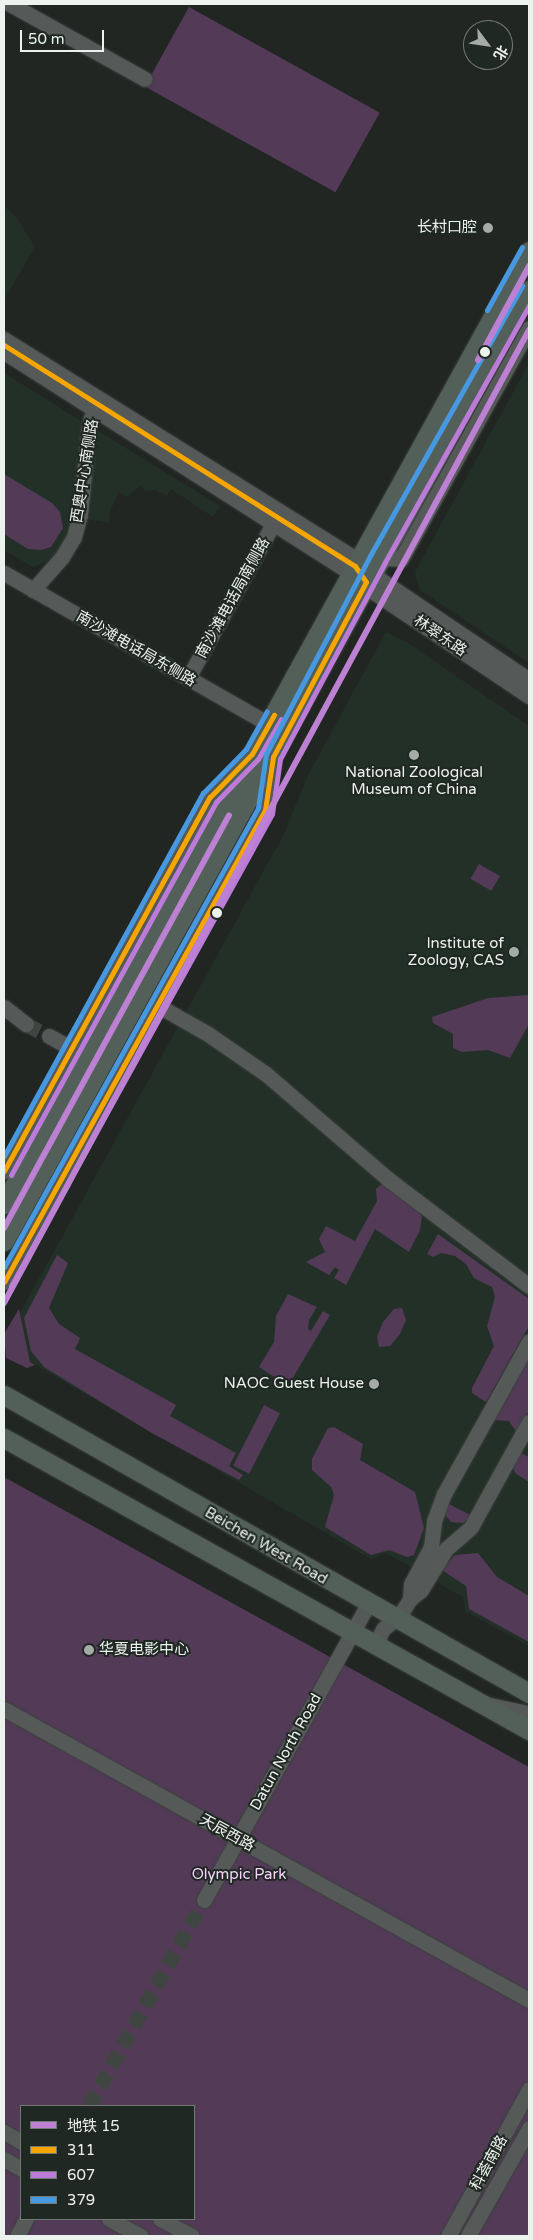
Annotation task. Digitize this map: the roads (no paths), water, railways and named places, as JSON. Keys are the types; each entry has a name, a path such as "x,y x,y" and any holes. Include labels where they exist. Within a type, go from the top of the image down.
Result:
{"main road":[{"path":"4,1241 273,757 362,571 529,251"},
{"path":"4,1204 268,724 362,571 529,290"},
{"name":"Beichen West Road","path":"4,1395 394,1619 529,1693"},
{"path":"4,1438 529,1730"}],"street":[{"path":"10,4 145,78"},
{"path":"4,338 99,405 276,519 362,571 402,559 529,328"},
{"path":"4,345 362,571"},
{"path":"4,352 99,405"},
{"name":"西奥中心南侧路","path":"33,590 62,557 74,536 80,514 88,434 99,405"},
{"name":"南沙滩电话局南侧路","path":"188,678 276,519"},
{"name":"林翠东路","path":"362,571 529,680"},
{"name":"林翠东路","path":"362,571 529,696"},
{"name":"南沙滩电话局东侧路","path":"4,573 268,724"},
{"path":"4,1171 210,797 252,754"},
{"path":"4,1282 265,810 273,757"},
{"path":"157,1005 208,1034 266,1074 388,1179 529,1286"},
{"path":"4,1007 26,1024"},
{"path":"49,1036 72,1049"},
{"path":"410,1599 411,1584 431,1547 433,1527 444,1494 529,1341"},
{"path":"375,1645 410,1599 422,1590 446,1549 458,1542 478,1517 529,1422"},
{"path":"433,1527 443,1537 458,1542"},
{"name":"Datun North Road","path":"204,1900 368,1604"},
{"path":"481,1704 529,1713"},
{"name":"天辰西路","path":"4,1709 529,2000"},
{"name":"科荟南路","path":"448,2236 529,2089"},
{"name":"科荟南路","path":"468,2236 529,2128"},
{"path":"4,2132 20,2141"},
{"path":"4,2159 20,2168"},
{"path":"17,2236 25,2220"},
{"path":"111,2220 141,2236"},
{"path":"162,2220 192,2236"}],"tunnel":[{"path":"26,1024 49,1036"},
{"path":"90,2105 204,1900"}],"metro line":[{"name":"15","path":"478,360 529,266"},
{"name":"15","path":"4,1303 529,330"},
{"name":"15","path":"4,1228 229,815"}],"place":[{"name":"长村口腔","path":"488,228"},
{"name":"National Zoological Museum of China","path":"414,755"},
{"name":"Institute of Zoology, CAS","path":"514,952"},
{"name":"NAOC Guest House","path":"374,1384"},
{"name":"华夏电影中心","path":"89,1650"}],"park label":[{"name":"Olympic Park","path":"239,1875"}]}
